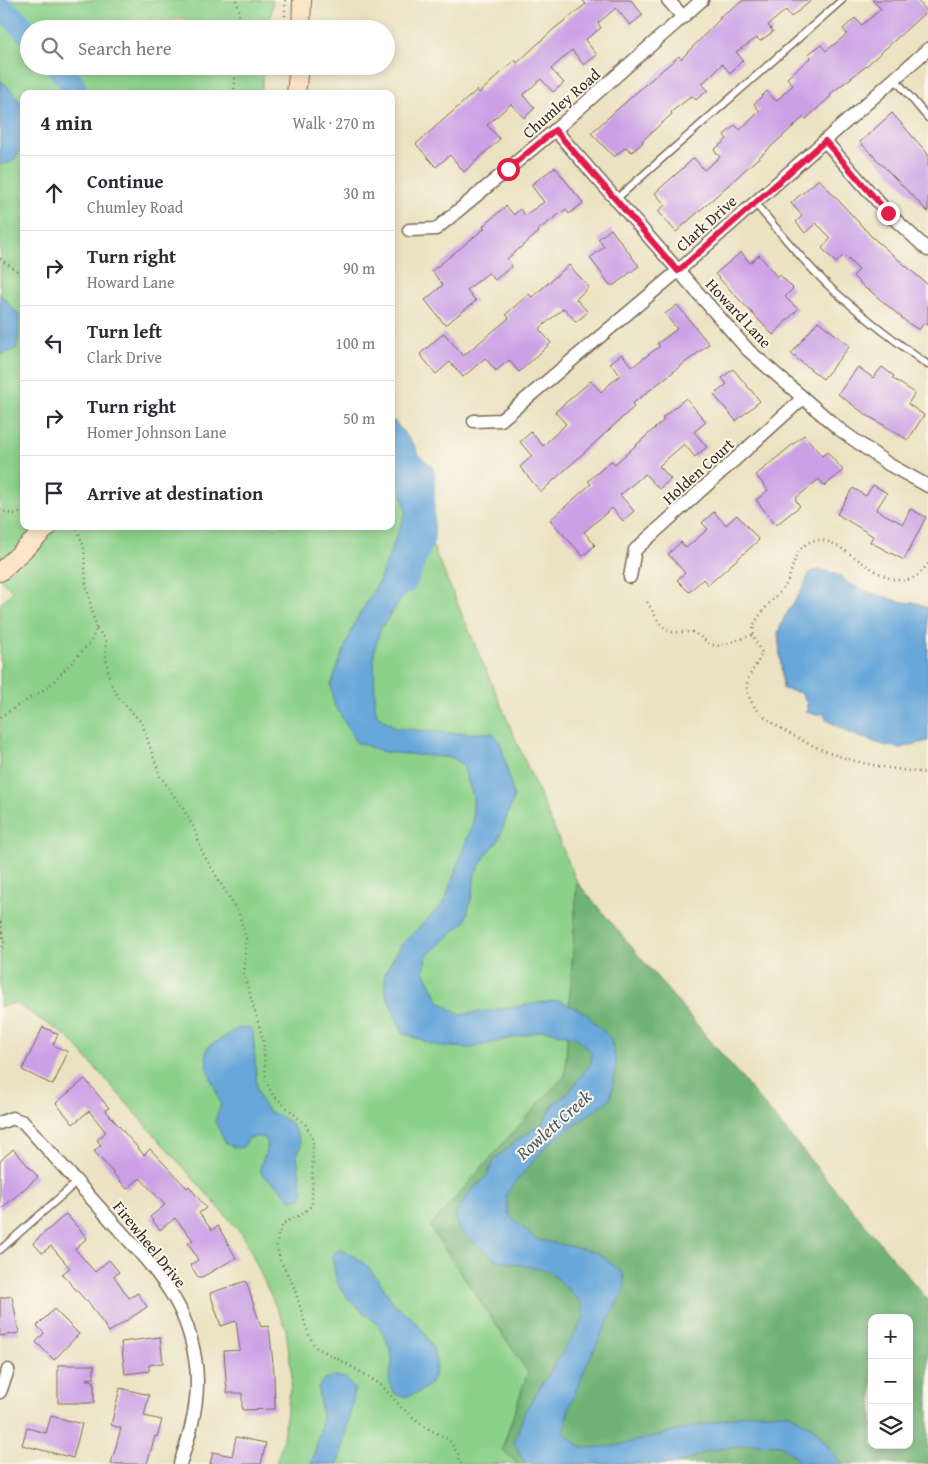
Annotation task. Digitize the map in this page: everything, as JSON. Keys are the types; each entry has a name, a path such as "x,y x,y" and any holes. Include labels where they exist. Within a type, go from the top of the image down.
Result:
{"main road":[{"path":"301,20 302,0"},
{"path":"296,90 298,75"},
{"path":"0,572 45,530"}],"street":[{"path":"668,0 683,17"},
{"name":"Chumley Road","path":"409,230 436,229 555,130 702,0"},
{"name":"Clark Drive","path":"474,421 501,420 678,271 928,49"},
{"name":"Howard Lane","path":"555,130 748,350 839,429 888,464 928,486"},
{"path":"825,141 888,213 928,250"},
{"name":"Holden Court","path":"630,577 635,550 803,398"},
{"name":"Firewheel Drive","path":"0,1123 12,1118 23,1122 134,1246 164,1283 183,1316 193,1354 197,1380 196,1406 180,1464"},
{"path":"0,1392 8,1370"}],"lane":[{"path":"615,200 842,0"},
{"path":"895,79 928,118"},
{"path":"754,202 803,260 830,288 863,317 928,365"},
{"path":"0,1250 77,1182"}],"path":[{"path":"236,0 240,20"},
{"path":"285,0 285,20"},
{"path":"234,90 235,75"},
{"path":"0,259 20,274"},
{"path":"0,509 6,513 20,513"},
{"path":"77,530 84,547 86,584 96,628 106,639 106,659 110,682 119,698 142,723 160,776 184,810 194,828 202,852 239,914 246,939 244,975 263,1039 266,1082 273,1095 306,1125 313,1140 312,1205 302,1214 284,1224 278,1235 277,1246 280,1260 293,1284 308,1333 315,1348 342,1361 380,1384 402,1408 425,1426 449,1440 458,1454 461,1464"},
{"path":"928,564 915,577 902,580 888,577 862,564 827,541 814,539 805,544 798,553 785,585 758,617 753,627 752,634 762,653 747,685 748,694 753,706 767,719 796,738 830,754 863,763 928,773"},
{"path":"647,602 661,625 667,630 672,632 693,632 712,646 720,646 752,634"},
{"path":"0,717 48,687 91,642 96,628"},
{"path":"0,922 4,942 0,952"}],"green space":[{"path":"0,0 273,0 270,20 20,20 20,75 263,75 261,90 20,90 20,530 395,530 395,458 577,882 565,1076 430,1227 528,1372 502,1449 518,1464 276,1464 282,1444 292,1377 286,1329 243,1235 68,1037 15,1003 0,1007 0,604 13,591 0,579"},
{"path":"577,882 928,1300 928,1464 518,1464 502,1450 528,1372 430,1227 565,1076"}],"water":[{"path":"0,80 15,93 20,104 20,150 13,162 0,165"},
{"path":"0,294 19,315 19,333 16,349 0,355"},
{"path":"395,422 415,446 428,477 429,503 407,591 381,628 374,651 375,705 377,715 396,728 444,733 493,733 500,741 514,797 498,841 475,873 473,891 465,922 426,956 424,971 439,1001 460,1015 558,1000 584,1012 611,1039 616,1062 611,1098 546,1146 506,1194 509,1215 535,1239 596,1252 623,1273 625,1287 588,1362 569,1408 564,1433 582,1448 615,1446 751,1413 788,1413 814,1428 842,1464 800,1464 781,1445 749,1444 707,1451 677,1464 525,1464 514,1442 525,1411 585,1317 581,1303 549,1271 496,1260 458,1229 456,1213 469,1193 486,1177 495,1159 517,1140 543,1123 554,1104 568,1093 591,1063 591,1052 577,1038 544,1030 472,1048 437,1046 403,1033 385,992 385,972 402,944 444,903 473,822 473,797 463,766 453,758 384,752 356,742 334,704 331,685 338,665 355,622 378,583 406,512 401,488 395,480"},
{"path":"828,571 841,577 849,584 872,593 901,602 917,603 928,608 928,741 900,748 886,746 849,733 827,720 823,713 816,715 807,712 807,703 801,693 783,689 778,633 784,618 804,586 810,572"},
{"path":"248,1027 253,1031 257,1088 260,1099 268,1111 290,1122 301,1145 297,1156 303,1193 301,1198 290,1199 277,1185 262,1174 261,1167 267,1148 265,1139 259,1137 249,1138 243,1147 237,1148 226,1144 215,1121 221,1104 207,1068 206,1054 208,1047 237,1029"},
{"path":"340,1250 358,1258 365,1264 395,1304 413,1319 428,1339 434,1351 436,1368 434,1377 427,1387 406,1396 401,1396 393,1391 389,1380 392,1362 391,1354 383,1333 374,1321 350,1301 337,1281 332,1256 334,1252"},
{"path":"333,1376 346,1378 354,1389 354,1397 338,1464 311,1464 322,1418 318,1388 323,1380"}],"building":[{"path":"582,0 631,0 643,15 630,25 616,8 598,23 601,28 585,40 597,55 584,65 572,50 551,69 564,83 553,92 541,79 523,95 535,108 524,118 511,104 487,125 500,139 464,172 450,155 436,167 416,144 477,90 479,93 515,60 517,63 555,28 586,4"},
{"path":"744,0 812,0 791,17 786,10 768,25 773,32 760,41 757,38 736,52 743,60 730,73 722,64 702,84 708,90 696,100 692,96 671,112 672,114 632,152 626,147 614,157 591,133 679,56 681,59 720,19 719,17"},
{"path":"872,0 917,0 927,11 864,68 830,94 831,96 806,119 804,117 676,232 658,211 665,205 655,193 694,158 704,170 720,157 714,150 727,139 724,135 735,125 740,130 760,111 754,104 767,91 776,101 793,85 787,78 811,57 808,54 821,45 826,51 847,34 843,29 855,18 862,25 881,9"},
{"path":"892,113 928,154 928,212 860,142"},
{"path":"555,167 583,203 569,214 566,209 538,230 539,232 507,259 512,266 495,280 488,273 467,290 476,301 445,325 425,300 443,285 432,271 485,228 483,226 506,206 514,215 520,209 525,215 544,202 531,185"},
{"path":"819,179 871,236 928,285 928,326 924,323 919,330 867,290 853,276 859,270 844,255 836,263 822,248 831,238 816,223 805,233 796,222 802,216 791,203"},
{"path":"611,229 639,266 614,285 610,285 590,258 604,247 598,239"},
{"path":"741,252 750,263 759,255 777,277 780,275 793,288 785,297 798,309 773,335 715,274"},
{"path":"569,265 589,287 576,299 588,312 576,322 564,308 539,329 551,343 519,372 509,360 496,371 485,358 463,377 450,362 436,374 420,354 444,333 463,356 509,318 506,314 529,294 532,297"},
{"path":"677,305 709,344 632,404 634,407 541,492 520,467 532,456 520,442 531,432 543,446 566,424 555,412 591,381 601,392 620,375 610,363 622,354 632,367 660,346 657,344 677,329 665,314"},
{"path":"818,321 850,346 823,379 791,354"},
{"path":"858,367 873,378 882,367 894,376 892,378 915,393 908,404 924,415 908,440 865,414 838,394"},
{"path":"733,369 760,401 736,421 714,395 727,384 722,378"},
{"path":"686,398 706,422 694,432 707,447 695,457 684,444 659,466 671,479 659,489 645,474 620,495 634,511 623,521 612,508 584,532 595,545 583,556 550,520 591,484 588,481 611,461 615,464 664,420 662,418"},
{"path":"804,435 822,456 827,452 843,470 825,486 819,479 795,499 800,506 776,525 756,500 768,490 756,475"},
{"path":"873,485 887,493 876,510 903,524 910,509 926,517 904,560 870,542 873,536 837,514 853,488 866,496"},
{"path":"714,512 726,525 737,515 759,540 708,585 703,579 689,592 677,580 685,573 668,554 681,542 686,548 708,529 702,523"},
{"path":"43,1027 58,1034 53,1045 68,1052 53,1085 22,1070"},
{"path":"85,1079 109,1108 105,1110 144,1155 150,1149 187,1188 189,1186 206,1208 199,1213 212,1230 218,1226 236,1258 202,1277 198,1277 190,1265 198,1260 188,1243 193,1240 175,1218 160,1230 150,1217 165,1205 140,1178 127,1189 94,1151 101,1145 97,1140 106,1132 89,1111 73,1124 56,1103"},
{"path":"13,1149 38,1177 0,1210 0,1161"},
{"path":"66,1214 87,1238 75,1249 95,1272 109,1260 119,1272 114,1276 129,1298 138,1293 147,1307 109,1332 87,1300 62,1274 70,1268 51,1246 42,1253 33,1243"},
{"path":"246,1281 261,1327 269,1326 274,1373 275,1409 242,1410 242,1393 227,1393 224,1351 240,1350 236,1321 221,1326 210,1293"},
{"path":"12,1296 19,1333 0,1336 0,1298"},
{"path":"54,1309 79,1334 54,1360 36,1342 44,1333 37,1326"},
{"path":"160,1337 163,1363 149,1365 149,1371 125,1374 121,1342"},
{"path":"58,1365 94,1365 94,1378 86,1379 94,1381 94,1403 58,1403"},
{"path":"120,1388 149,1395 144,1416 162,1420 147,1464 111,1464 121,1428 111,1425"},
{"path":"51,1416 82,1424 73,1458 22,1445 27,1428 46,1433"},
{"path":"236,1437 266,1443 261,1464 210,1464 213,1452 232,1456"}],"waterway":[{"name":"Rowlett Creek","path":"0,7 20,24"},
{"name":"Rowlett Creek","path":"65,75 75,90"},
{"name":"Rowlett Creek","path":"395,450 423,474 423,537 405,582"}],"route":[{"path":"508,169 555,130 678,271 825,141 888,213"}]}
